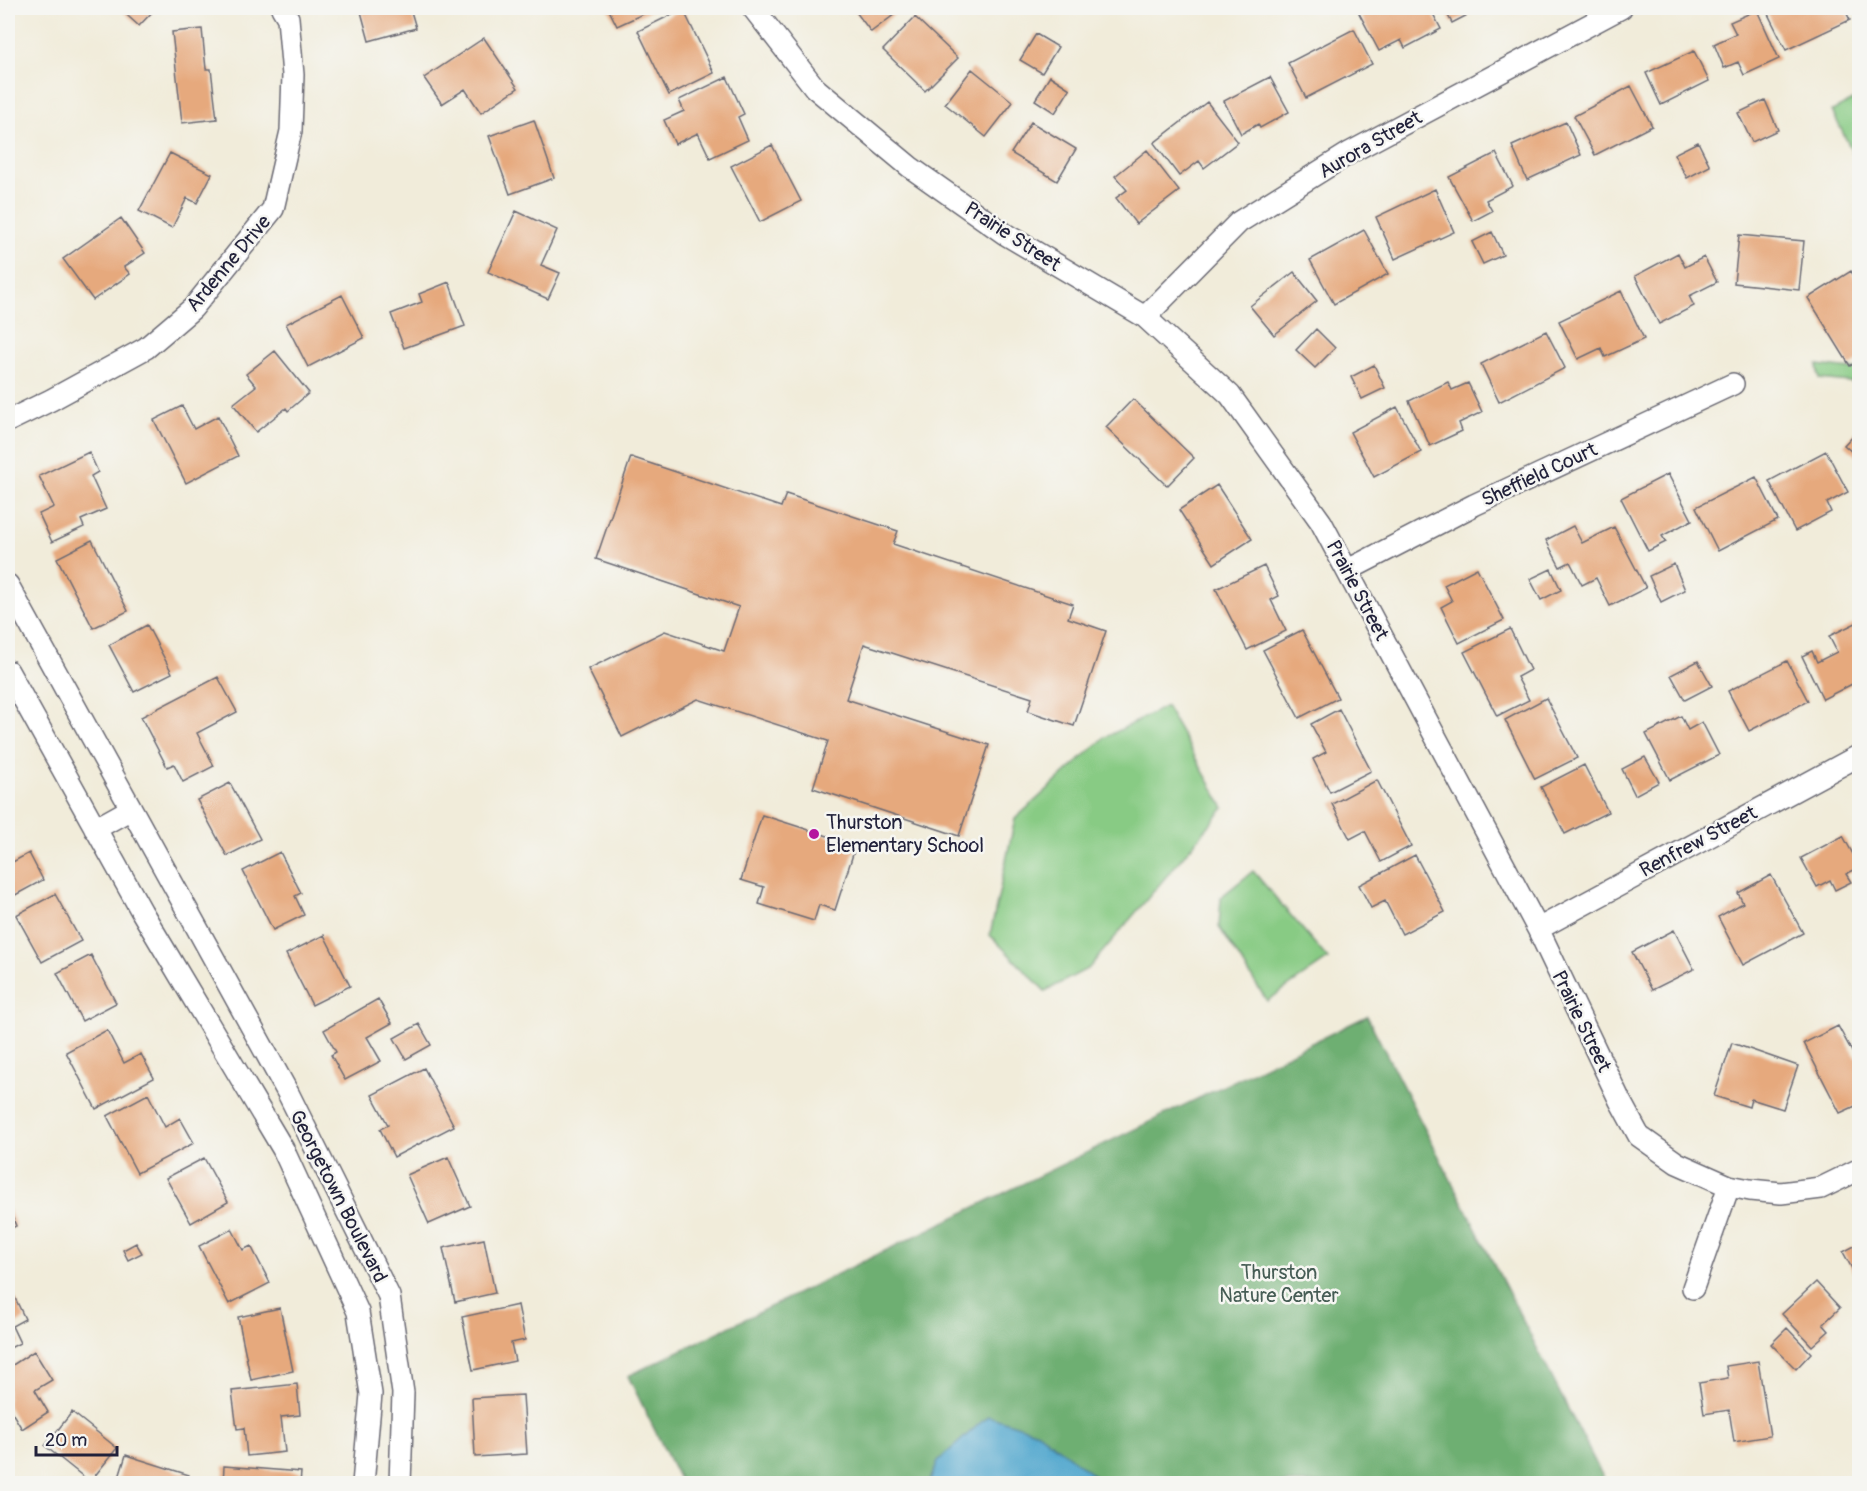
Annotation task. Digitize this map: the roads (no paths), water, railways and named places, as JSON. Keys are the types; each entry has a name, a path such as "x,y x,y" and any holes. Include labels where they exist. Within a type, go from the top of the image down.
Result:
{"street":[{"name":"Ardenne Drive","path":"8,421 146,348 194,308 273,209 291,131 293,75 288,18 282,8"},
{"name":"Prairie Street","path":"753,8 815,88 910,167 1005,234 1145,317 1230,395 1321,522 1348,570 1538,929 1639,1136 1677,1163 1729,1186 1781,1193 1821,1188 1860,1169"},
{"name":"Aurora Street","path":"1145,317 1239,222 1351,152 1621,8"},
{"name":"Sheffield Court","path":"1348,570 1474,505 1733,384"},
{"name":"Georgetown Boulevard","path":"8,585 288,1093 389,1296 403,1393 400,1484"},
{"name":"Georgetown Boulevard","path":"8,671 142,912 283,1149 358,1312 371,1394 363,1484"},
{"name":"Renfrew Street","path":"1538,929 1860,755"},
{"path":"95,829 130,809"},
{"path":"229,1059 260,1042"},
{"path":"1693,1288 1729,1186"},
{"path":"365,1356 398,1356"}],"water":[{"path":"988,1416 1038,1432 1103,1483 929,1483 938,1461"}],"place":[{"name":"Thurston Elementary School","path":"814,834"}],"park label":[{"name":"Thurston Nature Center","path":"1279,1284"}]}
